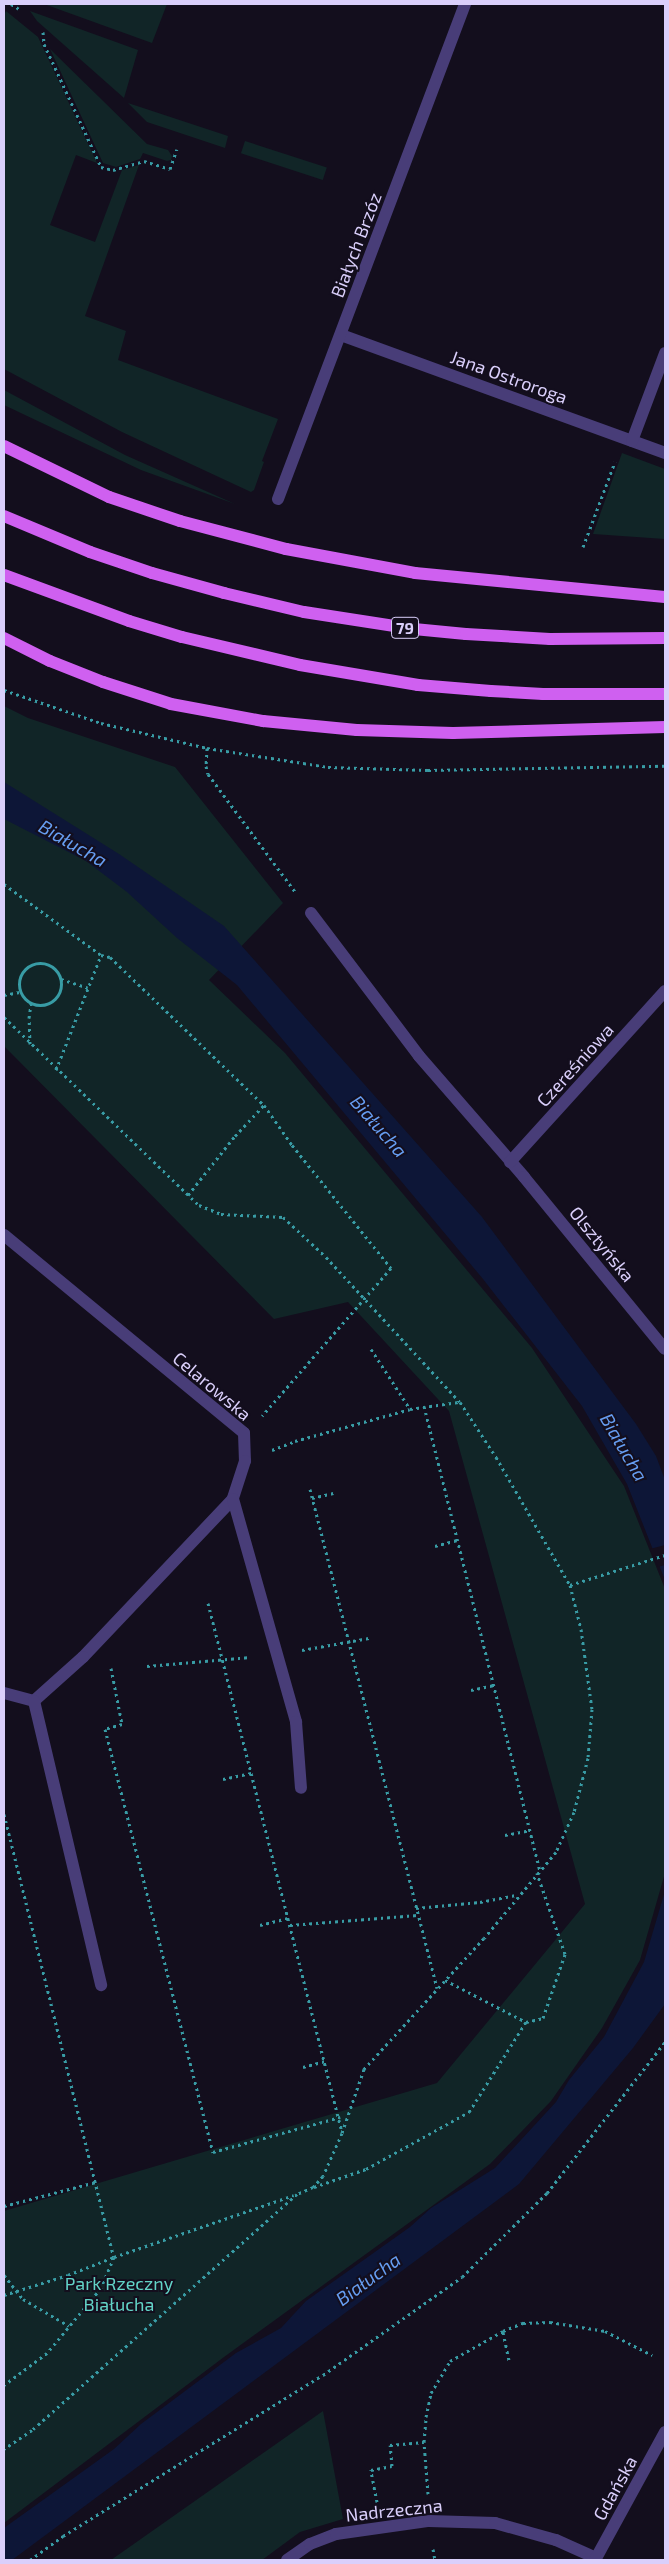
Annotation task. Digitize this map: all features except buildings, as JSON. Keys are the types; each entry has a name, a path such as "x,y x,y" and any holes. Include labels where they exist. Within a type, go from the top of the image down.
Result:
{"main road":[{"path":"4,446 108,497 180,521 286,549 415,573 665,597"},
{"name":"79","path":"4,516 90,552 152,573 304,612 414,629 502,637 665,638"},
{"path":"4,574 74,602 164,632 300,665 418,685 491,691 543,694 665,694"},
{"path":"4,638 50,662 103,682 171,704 262,720 357,730 453,733 665,727"}],"street":[{"name":"Białych Brzóz","path":"278,499 465,4"},
{"name":"Jana Ostroroga","path":"341,334 665,453"},
{"path":"628,440 665,353"},
{"name":"Olsztyńska","path":"311,912 419,1056 510,1162 665,1349"},
{"name":"Czereśniowa","path":"510,1162 665,991"},
{"name":"Celarowska","path":"4,1235 244,1433 245,1461 233,1499 83,1657 34,1701"},
{"path":"233,1499 296,1722 300,1788"},
{"path":"4,1693 34,1701 101,1985"},
{"name":"Gdańska","path":"595,2559 665,2432"},
{"name":"Nadrzeczna","path":"287,2560 310,2544 336,2534 430,2521 495,2523 556,2540 595,2559"}],"path":[{"path":"11,4 21,10"},
{"path":"43,32 44,44 101,167 113,170 144,161 170,169 177,149"},
{"path":"583,547 628,440"},
{"path":"4,690 101,723 207,748 328,767 428,770 665,766"},
{"path":"207,748 206,766 208,774 311,912"},
{"path":"4,884 101,955 110,957 264,1104 292,1145 391,1268 265,1413 244,1433"},
{"path":"56,1070 101,955"},
{"path":"36,962 51,965 61,979 60,991 51,1002 38,1005 31,1003 20,992 20,975 24,969 36,962"},
{"path":"61,979 88,988"},
{"path":"4,995 20,992"},
{"path":"30,1044 29,1018 31,1003"},
{"path":"4,1018 56,1070 199,1205 221,1214 283,1217 326,1257 460,1402 496,1457 570,1585 588,1672 592,1709 588,1758 574,1812 556,1852 518,1895 484,1938 364,2068 342,2133 323,2176 313,2187"},
{"path":"188,1195 235,1136 264,1104"},
{"path":"371,1349 410,1409"},
{"path":"245,1461 295,1441 410,1409 460,1402"},
{"path":"424,1406 495,1685 530,1830 538,1872 565,1954 543,2018 526,2022 444,1980"},
{"path":"310,1489 437,1988"},
{"path":"312,1498 334,1493"},
{"path":"435,1546 458,1540"},
{"path":"570,1585 665,1555"},
{"path":"208,1603 326,2061 340,2117 342,2133"},
{"path":"111,1668 122,1724 105,1729 213,2152 340,2117"},
{"path":"471,1690 495,1685"},
{"path":"223,1778 251,1773"},
{"path":"4,1814 114,2257 101,2288 47,2353 4,2385"},
{"path":"505,1835 530,1830"},
{"path":"416,1908 480,1902 518,1895"},
{"path":"290,1924 418,1915"},
{"path":"260,1924 289,1918"},
{"path":"4,2295 68,2275 114,2257 366,2169 469,2112 526,2022"},
{"path":"30,2560 63,2536 324,2375 462,2277 547,2193 665,2042"},
{"path":"303,2067 326,2061"},
{"path":"4,2206 96,2182"},
{"path":"4,2448 32,2430 297,2194"},
{"path":"4,2274 22,2300 69,2326"},
{"path":"428,2496 424,2442 431,2393 450,2361 503,2331 523,2324 550,2322 605,2331 652,2355"},
{"path":"503,2331 509,2360"},
{"path":"377,2506 372,2470 392,2466 390,2445 424,2442"},
{"path":"377,2464 378,2469"}],"green space":[{"path":"44,4 167,4 152,43"},
{"path":"6,11 38,37 97,163 76,155 50,225 95,242 122,170 139,165 85,316 126,331 118,360 278,419 262,461 264,462 254,490 251,492 122,432 4,369 4,15"},
{"path":"30,11 138,50 124,98 37,21"},
{"path":"50,49 147,144 168,150 172,156 171,160 167,161 143,153 140,159 116,167 103,163"},
{"path":"128,103 228,136 225,148 147,122"},
{"path":"245,141 327,168 323,180 241,153"},
{"path":"4,390 125,455 235,504 141,470 4,405"},
{"path":"622,453 665,469 665,539 593,534"},
{"name":"Park Rzeczny Białucha","path":"4,706 28,718 175,767 283,903 209,980 285,1053 532,1348 624,1486 665,1589 665,1873 640,1960 602,2028 551,2101 490,2164 224,2357 4,2523 4,2211 437,2083 585,1904 449,1411 348,1302 274,1319 4,1046"},
{"path":"323,2411 343,2519 300,2532 262,2560 111,2560"}],"water":[{"name":"Białucha","path":"4,782 119,854 224,926 482,1217 636,1424 656,1456 665,1480 665,1580 627,1484 582,1406 483,1279 237,985 177,938 127,892 86,861 4,819"},
{"name":"Białucha","path":"665,1891 665,2004 633,2048 519,2184 12,2560 4,2560 4,2528 114,2449 141,2424 236,2353 281,2328 306,2301 410,2227 431,2208 495,2168 556,2102 569,2080 604,2037 644,1962"}],"pier":[{"path":"665,1545 665,1565 658,1567 650,1549"}]}
